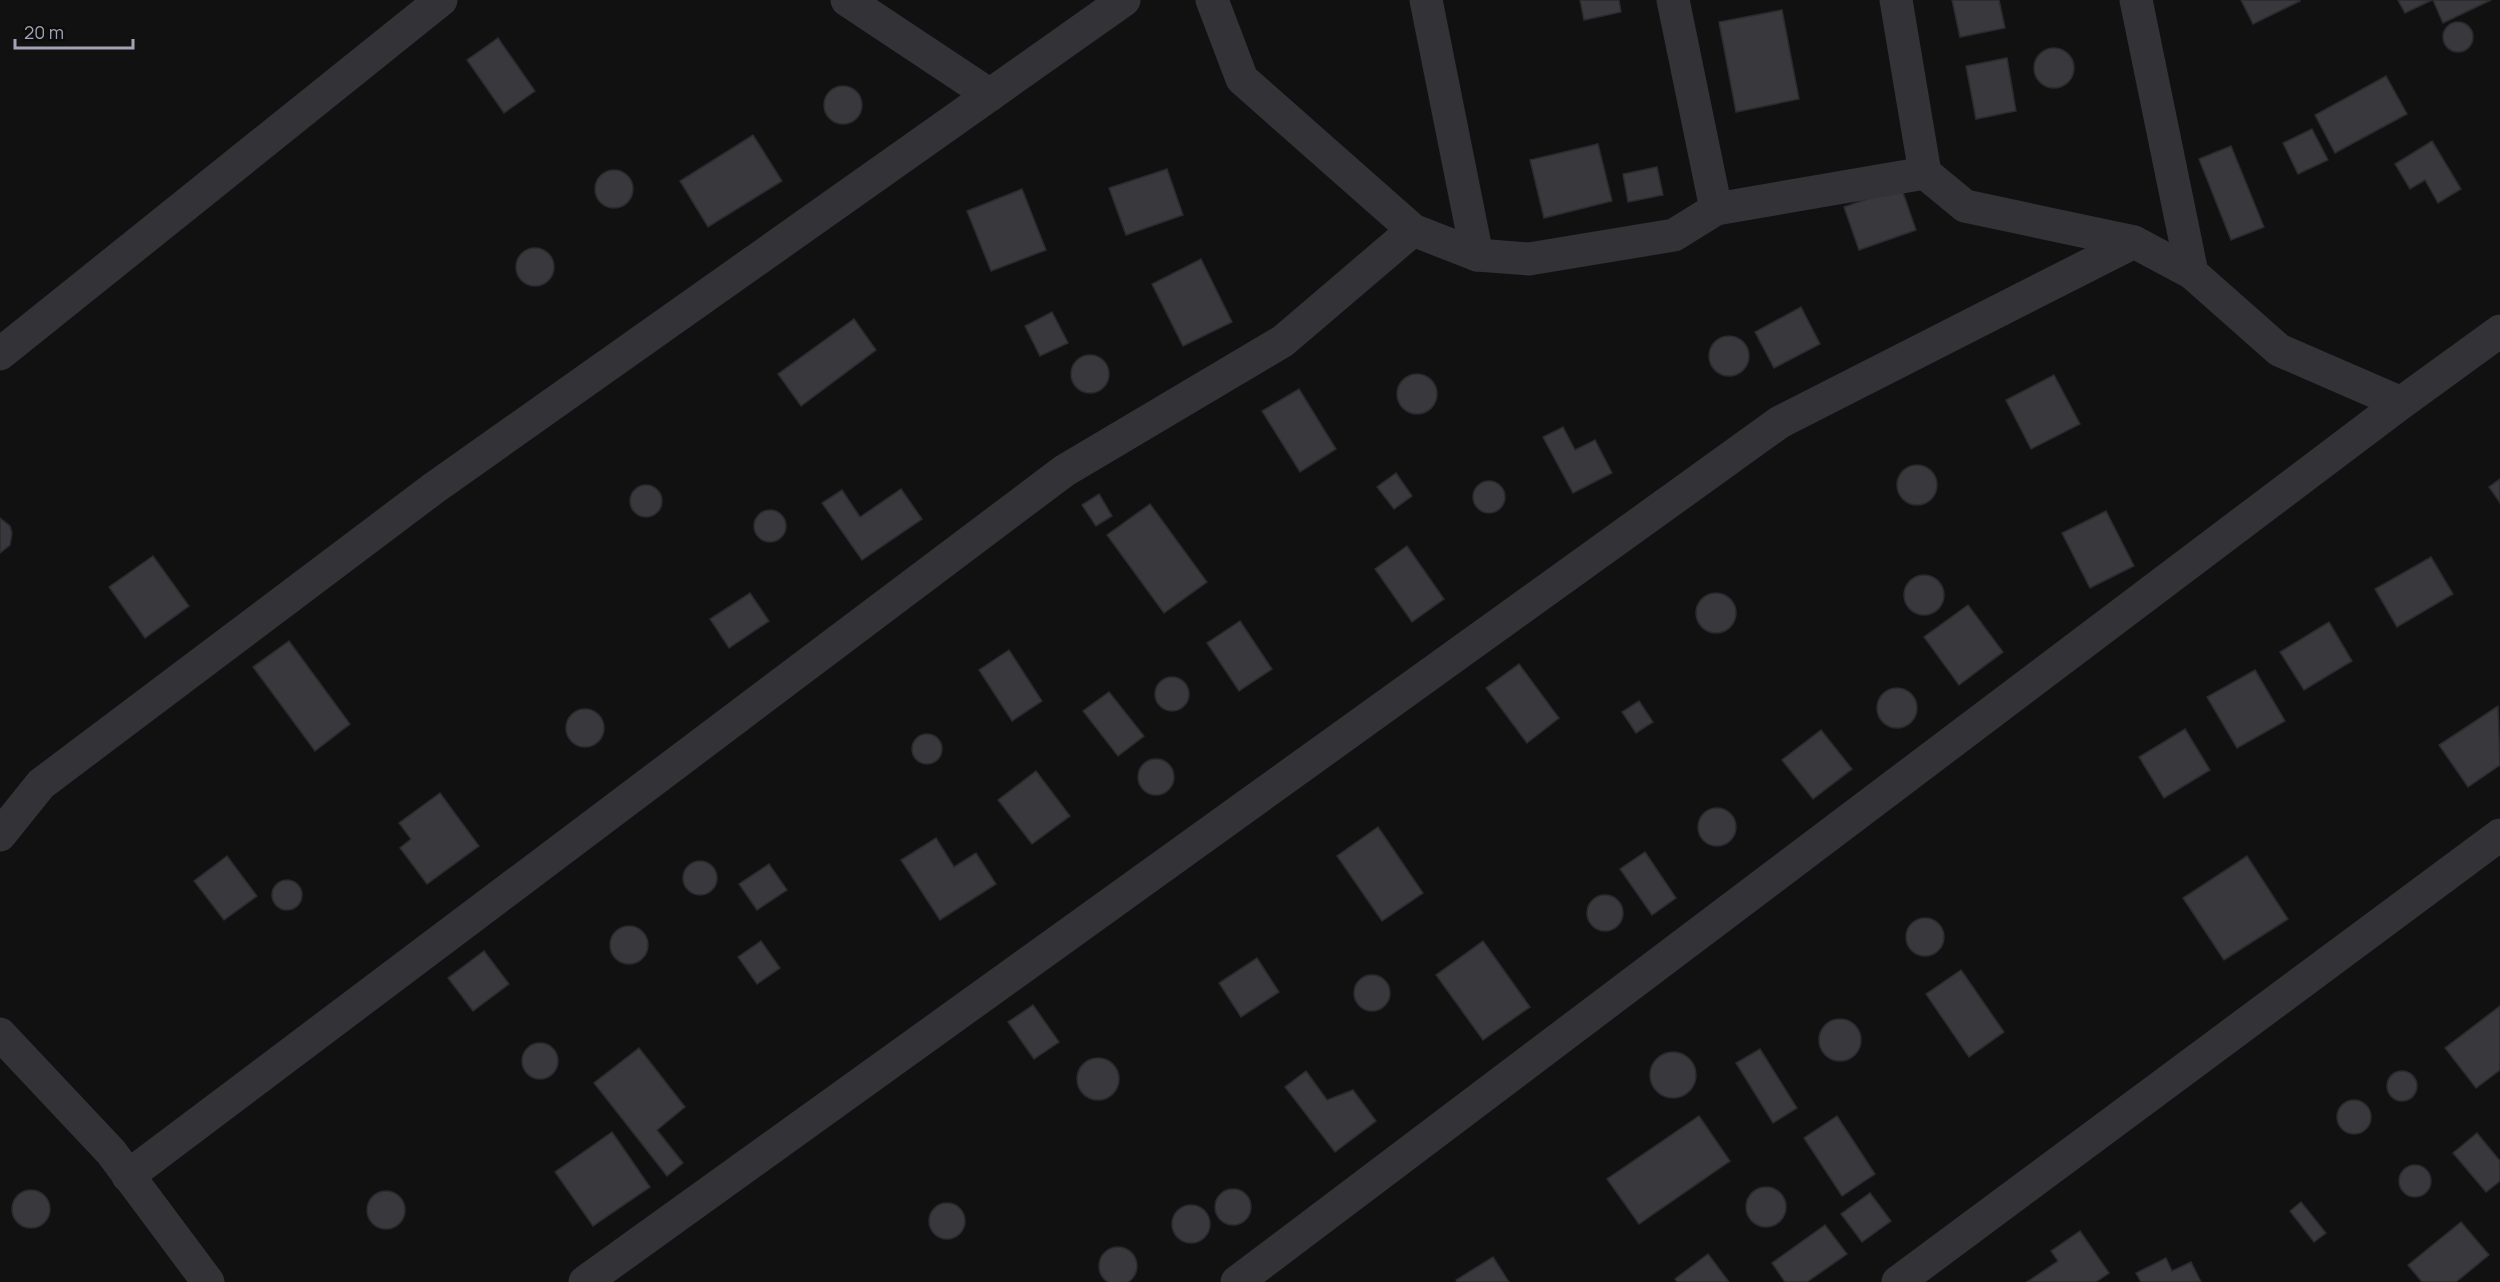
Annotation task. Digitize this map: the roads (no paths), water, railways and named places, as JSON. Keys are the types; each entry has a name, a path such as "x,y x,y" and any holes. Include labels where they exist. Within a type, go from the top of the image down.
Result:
{"street":[{"path":"0,354 441,0"},
{"path":"847,0 990,95"},
{"path":"0,835 41,784 434,488 1124,0"},
{"path":"1212,0 1242,79 1413,230 1477,255 1529,259 1674,235 1716,209 1925,173"},
{"path":"1426,0 1463,174 1477,255"},
{"path":"1673,0 1716,209"},
{"path":"1896,0 1925,173 1965,206 2134,242 2192,273 2280,350 2401,403"},
{"path":"2136,0 2192,273"},
{"path":"128,1176 1064,471 1283,341 1413,230"},
{"path":"585,1282 1780,422 2134,242"},
{"path":"1237,1282 2401,403 2500,331"},
{"path":"1898,1282 2500,835"},
{"path":"0,1034 111,1152 208,1282"}]}
